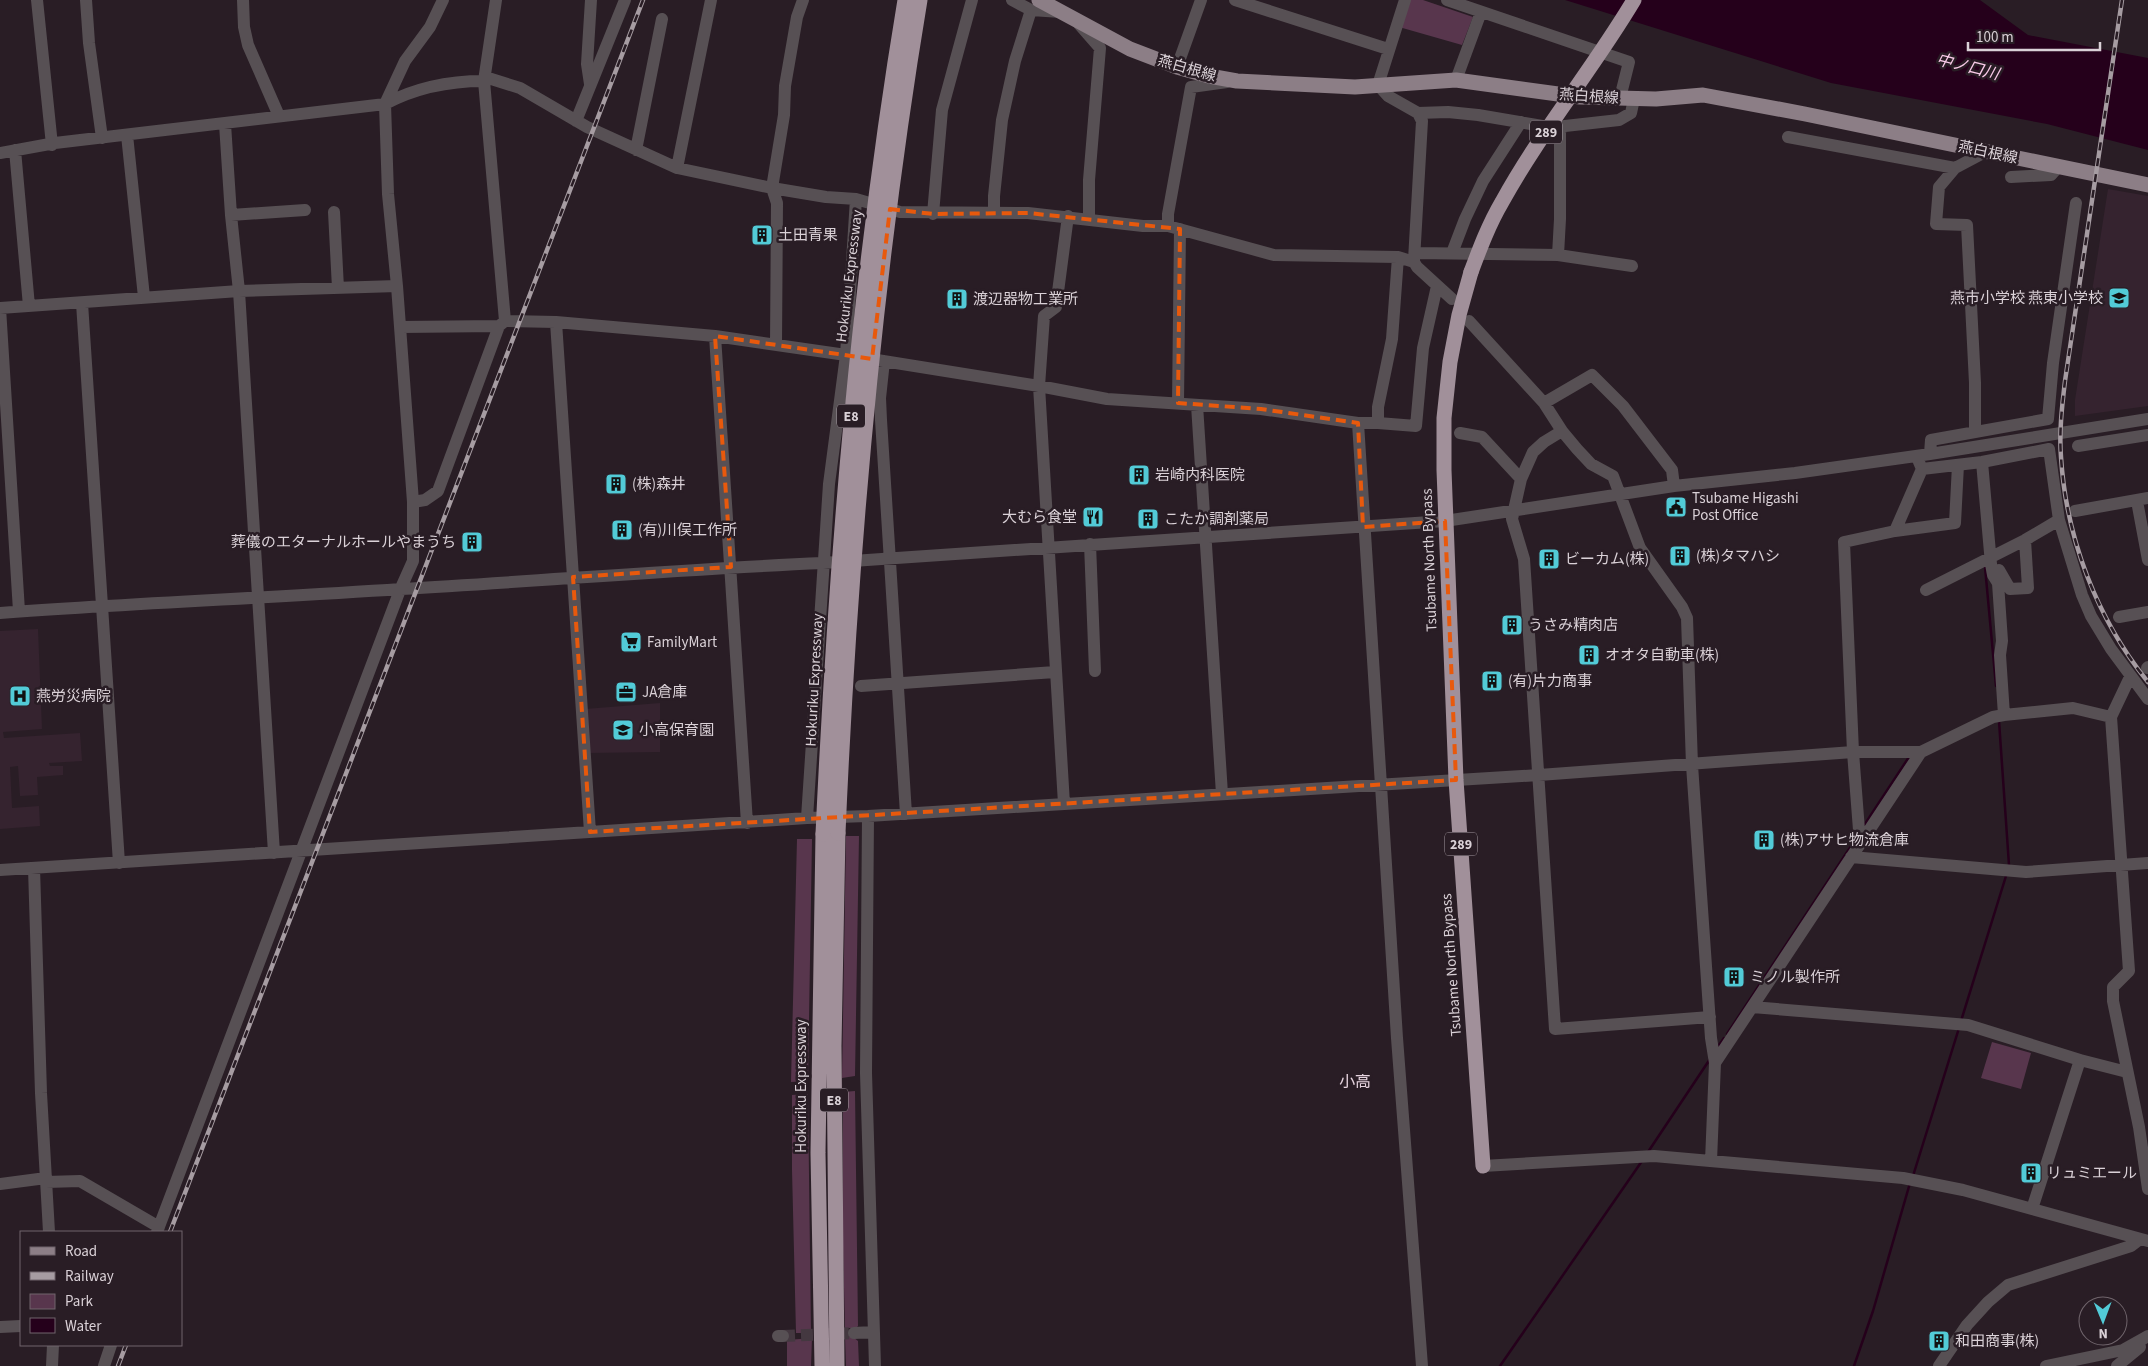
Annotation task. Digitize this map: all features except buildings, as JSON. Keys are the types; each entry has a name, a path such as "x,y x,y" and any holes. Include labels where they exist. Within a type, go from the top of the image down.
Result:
{"highway":[{"name":"Hokuriku Expressway","path":"822,1366 818,1133 823,834 834,622 852,406 880,162 905,0"},
{"name":"Hokuriku Expressway","path":"837,1366 834,1046 838,833 848,633 867,409 885,244 920,0"},
{"name":"Tsubame North Bypass","path":"1483,1166 1456,780 1444,521 1446,392 1459,315 1471,272 1485,235 1526,162 1614,33 1634,0"}],"main road":[{"name":"燕白根線","path":"1035,5 1061,12 1130,49 1209,76 1237,81 1355,87 1456,80 1580,97 1627,98 1703,95 1988,151 2148,185"}],"street":[{"path":"37,0 52,145"},
{"path":"86,0 89,43 102,138"},
{"path":"243,0 244,27 248,45 279,116"},
{"path":"0,1184 46,1180 80,1181 158,1230 400,590 413,561 413,502 397,286 388,194 385,104 405,61 430,27 443,0"},
{"path":"413,502 425,500 438,492 502,324 484,79 496,0"},
{"path":"590,87 587,64 591,0"},
{"path":"576,121 625,0"},
{"path":"678,168 711,0"},
{"path":"776,344 777,203 772,188 784,115 785,86 797,17 803,0"},
{"path":"933,214 942,110 972,0"},
{"path":"994,213 1002,120 1015,61 1035,5 1012,0"},
{"path":"1178,66 1202,0"},
{"path":"1235,0 1388,49"},
{"path":"1405,0 1378,85 1388,96 1418,113 1463,113 1560,129 1565,126 1619,120 1631,113 1627,98 1629,62 1447,0"},
{"path":"1456,80 1481,12"},
{"path":"636,150 662,19"},
{"path":"1077,22 1100,48 1089,180 1089,220"},
{"path":"0,153 102,138 385,104 404,94 418,90 484,79 520,88 576,121 678,168 772,188 826,197 856,199 900,212 933,214 1028,213 1174,228 1274,255 1415,257 1452,253 1558,255 1632,266"},
{"path":"1178,403 1174,228 1168,214 1191,87 1237,81"},
{"path":"1418,113 1422,121 1415,257 1437,286 1452,299"},
{"path":"1452,253 1465,219 1484,182 1521,122"},
{"path":"225,124 231,215 239,291 274,853"},
{"path":"1558,255 1560,129"},
{"path":"127,135 144,297"},
{"path":"1788,138 1955,168"},
{"path":"15,150 29,306"},
{"path":"1975,431 1975,384 1967,225 1936,224 1939,187 1955,168 1988,151"},
{"path":"2011,177 2051,175 2058,167"},
{"path":"807,818 829,484 846,355 856,199"},
{"path":"1930,454 1930,440 2048,419 2052,364 2076,203"},
{"path":"231,215 305,210"},
{"path":"334,212 338,288"},
{"path":"1064,804 1039,386 1044,316 1056,307 1068,216"},
{"path":"1378,423 1378,407 1392,339 1398,257"},
{"path":"19,611 0,308 239,291 397,286"},
{"path":"400,327 556,322 716,336 1039,386 1106,399 1261,408 1358,423 1416,426 1424,348 1437,286"},
{"path":"82,302 119,864"},
{"path":"1469,321 1544,403 1562,431 1592,464 1613,476 1640,548 1682,607 1687,618 1692,765 1715,1063 1710,1161"},
{"path":"556,322 590,832"},
{"path":"716,336 747,823"},
{"path":"884,361 880,406 896,683 906,814"},
{"path":"1544,403 1592,375 1623,406 1672,470 1674,486"},
{"path":"1197,405 1222,794"},
{"path":"0,613 259,596 400,590 573,577 823,563 1444,521 1674,486 1795,473 1930,454 2148,419"},
{"path":"1358,423 1380,784 1422,1366"},
{"path":"1562,431 1544,442 1533,452 1521,479 1513,524 1524,559 1555,1030 1710,1017"},
{"path":"1460,433 1482,437 1521,479"},
{"path":"2078,446 2148,434"},
{"path":"1922,469 1982,462 2049,449 2082,595 2090,616 2130,677 2148,699"},
{"path":"1895,531 1922,469 1916,455"},
{"path":"1982,462 1991,561 1993,575 1998,583 2004,714"},
{"path":"1860,843 1853,752 1844,542 1895,531 1955,523 1958,465"},
{"path":"1926,590 1991,561 2064,515 2142,499 2148,560"},
{"path":"1991,561 1999,570 2010,589 2028,588 2026,540"},
{"path":"1090,544 1095,671"},
{"path":"2119,617 2148,612"},
{"path":"861,686 1055,672"},
{"path":"2130,677 2110,717 2128,971 2113,988 2113,1001 2140,1127 2148,1190"},
{"path":"0,870 119,864 301,850 432,844 807,818 906,814 1539,775 1853,752 1920,752 1993,717 2004,714 2073,708 2110,717"},
{"path":"1715,1063 1920,752"},
{"path":"868,816 866,1073 875,1366"},
{"path":"1851,857 2026,872 2148,863"},
{"path":"34,868 40,1083 49,1231"},
{"path":"1752,1006 1968,1025 2080,1060 2127,1072"},
{"path":"2032,1209 2080,1060"},
{"path":"1483,1166 1654,1156 1902,1178 1963,1190 2144,1240"},
{"path":"1939,1366 1967,1324 2008,1285 2131,1246 2144,1240"},
{"path":"0,1327 20,1326"},
{"path":"854,1332 873,1332"},
{"path":"2046,1366 2123,1350 2148,1336"},
{"path":"2118,1366 2148,1341"},
{"path":"52,1366 53,1346"},
{"path":"104,1366 111,1346"}],"highlighted area":[{"path":"890,209 933,214 1028,213 1180,229 1178,403 1261,409 1358,423 1363,527 1445,521 1456,780 590,832 573,577 731,567 715,336 872,359"}],"shaded area":[{"name":"燕市小学校 燕東小学校","path":"2108,189 2148,196 2148,406 2075,416 2075,400"},
{"name":"燕労災病院","path":"38,629 42,729 3,732 4,738 80,733 82,761 49,763 50,766 63,766 63,775 37,777 38,795 20,796 18,766 10,767 12,808 39,806 40,826 0,829 0,631"},
{"name":"小高保育園","path":"660,703 660,752 587,753 585,709"}],"green space":[{"path":"1409,0 1423,0 1473,17 1462,45 1399,27"},
{"path":"846,836 859,836 855,1076 842,1078"},
{"path":"797,839 812,839 808,1081 791,1082"},
{"path":"1992,1042 2031,1053 2021,1089 1981,1078"},
{"path":"855,1091 858,1326 856,1328 845,1328 843,1092"},
{"path":"808,1094 811,1333 796,1333 792,1095"},
{"path":"845,1337 853,1337 858,1341 859,1366 846,1366"},
{"path":"812,1338 811,1366 787,1366 787,1340"}],"water":[{"name":"中ノ口川","path":"1565,0 1980,0 2028,35 2148,58 2148,150 2047,124 1831,83"}],"waterway":[{"path":"1985,567 1996,686"},
{"path":"1999,721 2009,865"},
{"path":"1863,827 1909,757"},
{"path":"1727,1034 1855,840"},
{"path":"1961,1021 2006,876"},
{"path":"1913,1176 1959,1028"},
{"path":"1717,1048 1724,1038"},
{"path":"1648,1152 1710,1059"},
{"path":"1500,1366 1642,1161"},
{"path":"1854,1366 1873,1311 1910,1183"}],"tunnel":[{"path":"783,1336 854,1333"}],"railway":[{"path":"170,1231 643,0"},
{"path":"2122,0 2065,381 2060,448 2064,487 2070,517 2077,547 2087,576 2114,632 2148,682"},
{"path":"118,1366 126,1346"}],"place":[{"name":"土田青果","path":"762,235"},
{"name":"燕市小学校 燕東小学校","path":"2119,298"},
{"name":"渡辺器物工業所","path":"957,299"},
{"name":"岩崎内科医院","path":"1139,475"},
{"name":"(株)森井","path":"616,484"},
{"name":"Tsubame Higashi Post Office","path":"1676,507"},
{"name":"大むら食堂","path":"1093,517"},
{"name":"こたか調剤薬局","path":"1148,519"},
{"name":"(有)川俣工作所","path":"622,530"},
{"name":"葬儀のエターナルホールやまうち","path":"472,542"},
{"name":"(株)タマハシ","path":"1680,556"},
{"name":"ビーカム(株)","path":"1549,559"},
{"name":"うさみ精肉店","path":"1512,625"},
{"name":"FamilyMart","path":"631,642"},
{"name":"オオタ自動車(株)","path":"1589,655"},
{"name":"(有)片力商事","path":"1492,681"},
{"name":"JA倉庫","path":"626,692"},
{"name":"燕労災病院","path":"20,696"},
{"name":"小高保育園","path":"623,730"},
{"name":"(株)アサヒ物流倉庫","path":"1764,840"},
{"name":"ミノル製作所","path":"1734,977"},
{"name":"リュミエール","path":"2031,1173"},
{"name":"和田商事(株)","path":"1939,1341"}],"district":[{"name":"小高","path":"1355,1081"}]}
